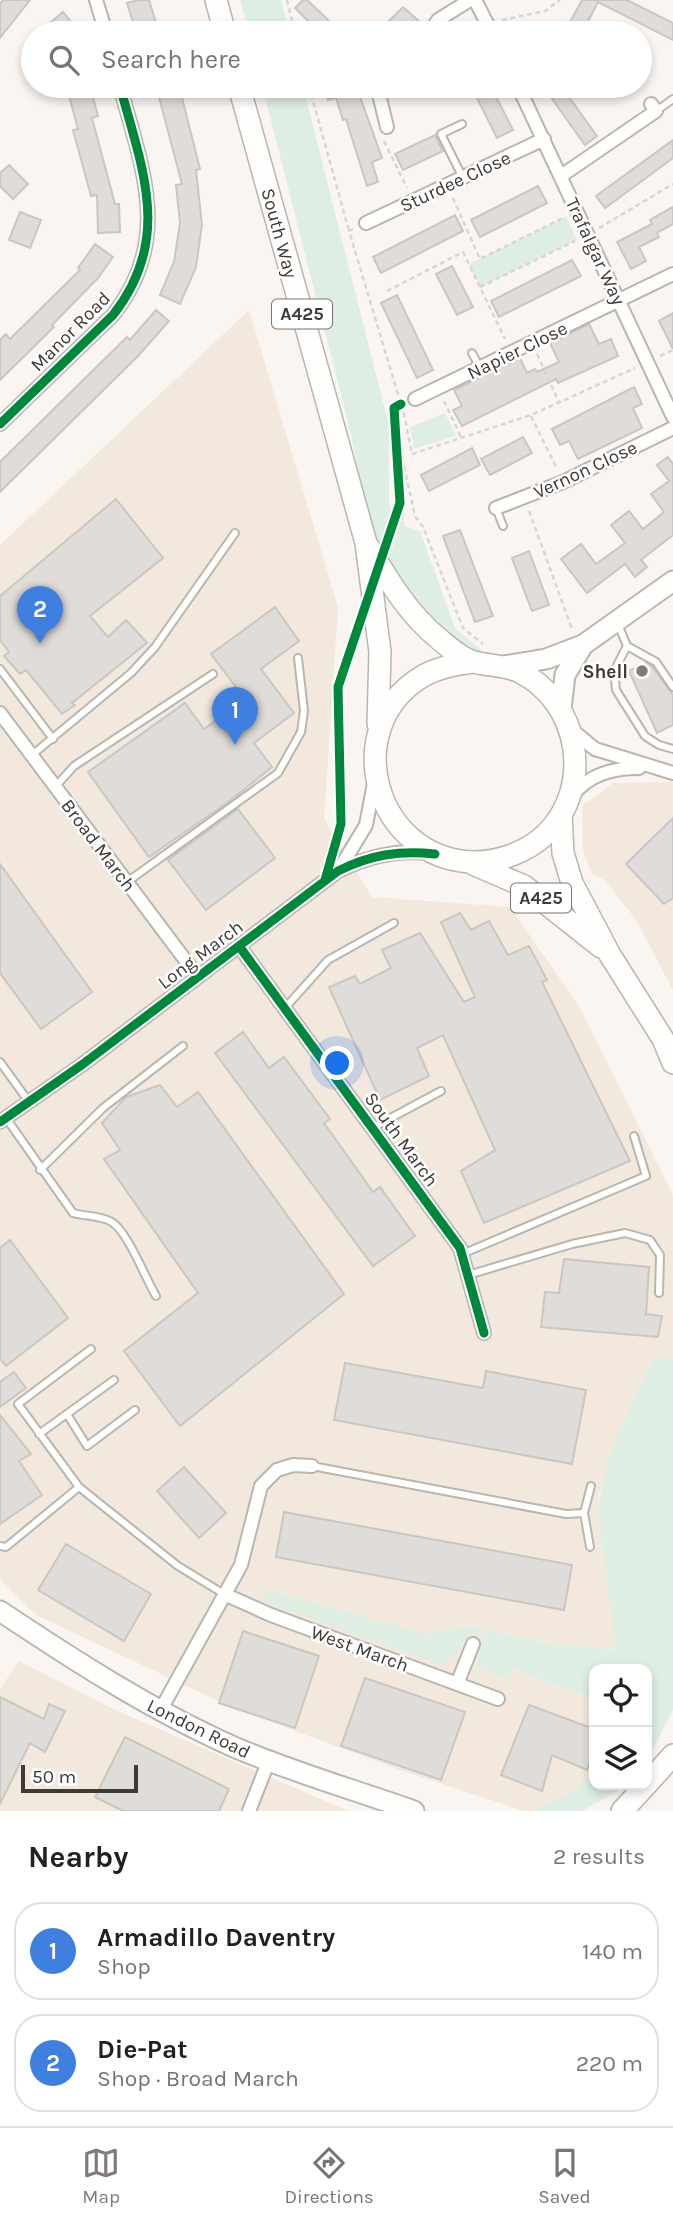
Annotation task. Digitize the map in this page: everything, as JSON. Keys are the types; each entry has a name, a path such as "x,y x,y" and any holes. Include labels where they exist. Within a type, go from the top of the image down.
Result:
{"main road":[{"path":"216,0 222,21"},
{"name":"South Way","path":"242,98 366,543 380,652 377,740"},
{"name":"South Way","path":"366,543 391,585 421,623 454,650 480,654"},
{"path":"504,666 546,659 616,619 673,581"},
{"path":"565,717 536,682 480,654 447,666 423,677 402,694 386,715 377,740 375,775 382,800 395,822 413,841 435,854 461,862 484,862 507,858 528,848 546,833 565,807 576,762 565,717 565,675 578,639"},
{"name":"A425","path":"565,807 562,853 568,873 610,955 663,1039 673,1063"},
{"name":"A425","path":"461,862 493,870 524,886 610,955"},
{"name":"London Road","path":"0,1611 76,1662 160,1711 269,1760 414,1811"},
{"path":"652,1779 673,1755"},
{"path":"622,1811 642,1790"}],"street":[{"path":"96,0 102,21"},
{"path":"437,21 470,0"},
{"path":"475,0 486,21"},
{"name":"Manor Road","path":"0,424 113,315 127,297 145,261 148,237 145,183 123,98"},
{"path":"380,98 387,127"},
{"name":"Trafalgar Way","path":"524,98 673,417"},
{"path":"561,176 653,107"},
{"name":"Sturdee Close","path":"366,223 544,139"},
{"name":"Napier Close","path":"415,399 673,274"},
{"name":"Vernon Close","path":"496,508 563,482 673,428"},
{"name":"Broad March","path":"0,713 198,976"},
{"path":"565,717 595,749 667,770"},
{"path":"565,807 584,783 609,771 667,770"},
{"name":"Long March","path":"338,871 366,825 375,775"},
{"name":"Long March","path":"3,1120 338,871 388,853 435,854"},
{"name":"South March","path":"239,946 462,1254 484,1333"},
{"path":"160,1711 241,1565 261,1486 277,1470 293,1465 312,1466"},
{"name":"West March","path":"225,1594 498,1699"},
{"path":"457,1684 473,1644"},
{"path":"249,1811 269,1760"}],"lane":[{"path":"653,107 673,99"},
{"path":"462,124 442,134 463,178"},
{"path":"472,353 480,368"},
{"path":"496,508 503,526"},
{"path":"31,756 131,673 155,647 235,533"},
{"path":"616,619 627,646 656,662 673,687"},
{"path":"627,646 614,671 616,690 645,736 659,745 673,749"},
{"path":"127,882 278,773 301,732 304,711 298,658"},
{"path":"0,669 53,738"},
{"path":"55,787 74,766 213,674"},
{"path":"285,1008 328,960 394,923"},
{"path":"40,1170 103,1108 183,1046"},
{"path":"0,1062 29,1102"},
{"path":"372,1128 441,1091"},
{"path":"3,1120 72,1213 110,1220 125,1234 140,1269 156,1296"},
{"path":"462,1254 646,1175 634,1136"},
{"path":"468,1275 572,1244 625,1233 650,1240 660,1255 659,1293"},
{"name":"West March","path":"92,1349 18,1404 79,1487 178,1566 225,1594"},
{"path":"39,1434 114,1380"},
{"path":"67,1414 88,1446 135,1410"},
{"path":"312,1466 566,1514 584,1513"},
{"path":"590,1546 584,1513 591,1486"},
{"path":"2,1545 79,1487"}],"path":[{"path":"287,0 292,21"},
{"path":"512,21 545,11 560,0"},
{"path":"312,98 401,404 412,454 530,415 673,350"},
{"path":"387,127 379,130 414,201"},
{"path":"447,185 480,259 578,211"},
{"path":"349,231 366,223"},
{"path":"387,290 463,252 512,353"},
{"path":"532,343 559,402"},
{"path":"438,388 461,439"},
{"path":"400,503 394,408 415,399"},
{"path":"530,415 563,482"},
{"path":"395,425 415,516 423,527 463,628 480,654"},
{"path":"524,497 578,639"}],"shaded area":[{"path":"240,0 281,0 287,21 246,21"},
{"path":"265,98 306,98 389,426 389,507 404,512 404,526 420,531 455,628 484,652 459,646 446,637 411,599 395,576 376,537"},
{"path":"566,217 577,240 480,287 469,264"},
{"path":"249,310 338,607 324,819 372,897 510,907 580,1008 673,1195 673,1358 652,1360 624,1419 599,1493 598,1514 617,1650 547,1644 466,1625 430,1636 269,1590 457,1654 469,1632 483,1635 476,1668 507,1679 510,1669 589,1697 589,1775 582,1784 534,1811 524,1811 400,1770 231,1707 36,1615 0,1579 0,545"},
{"path":"445,413 456,436 414,449 410,427"},
{"path":"673,782 673,990 636,920 606,881 592,874 583,851 582,806 613,783"},
{"path":"673,1358 673,1710 652,1750 652,1664 589,1664 589,1697 511,1669 507,1679 476,1668 483,1635 469,1633 457,1654 441,1665 263,1601 269,1590 430,1635 466,1625 547,1644 616,1650 598,1514 600,1494 618,1435 652,1360"},
{"path":"19,1661 111,1708 348,1811 0,1811 0,1689"},
{"path":"589,1775 589,1790 619,1790 583,1811 534,1811 582,1784"}],"building":[{"path":"3,0 30,0 0,38 0,4"},
{"path":"149,0 155,21 133,21 127,3"},
{"path":"303,0 307,0 329,21 308,21 295,8"},
{"path":"582,0 627,0 673,23 673,40 652,29 652,21 636,21 598,2 588,21 571,21"},
{"path":"403,7 419,21 389,21"},
{"path":"63,12 70,21 52,21"},
{"path":"70,98 93,98 98,116 92,118 115,204 119,204 120,232 98,233 97,195 91,196 73,130 78,129"},
{"path":"159,98 182,98 200,169 196,170 202,225 196,267 180,304 160,295 174,262 180,223 176,185 182,184"},
{"path":"336,98 361,98 382,158 372,162 378,182 367,186 346,119 343,120"},
{"path":"477,98 497,98 513,130 497,138"},
{"path":"552,98 570,98 597,136 585,145"},
{"path":"435,135 443,151 403,170 395,154"},
{"path":"673,140 673,158 605,208 596,196"},
{"path":"9,165 28,184 13,199 0,186 0,173"},
{"path":"538,186 547,203 480,237 471,220"},
{"path":"673,207 673,224 657,233 659,237 639,247 646,261 631,269 617,242 652,224 650,220"},
{"path":"20,212 41,220 30,248 9,240"},
{"path":"455,215 463,231 381,273 373,257"},
{"path":"95,244 113,257 98,278 52,325 54,327 0,380 0,340 6,334 10,339 80,270 78,268"},
{"path":"572,260 581,276 499,317 491,301"},
{"path":"452,266 473,307 457,315 436,274"},
{"path":"397,295 433,370 417,378 381,303"},
{"path":"156,310 169,321 138,356 0,492 0,462 127,337 130,340"},
{"path":"673,313 673,349 659,321"},
{"path":"589,324 599,344 611,339 618,356 558,383 556,379 462,426 453,410 462,406 454,390 520,358 527,373 535,369 537,372 559,362 550,343"},
{"path":"634,387 642,404 633,408 642,428 578,459 569,441 560,445 552,429"},
{"path":"523,437 532,453 490,475 481,459"},
{"path":"472,448 480,465 429,491 421,475"},
{"path":"668,457 673,464 673,535 641,560 647,567 635,577 625,564 587,593 561,559 581,544 596,564 625,543 611,525 629,511 643,529 664,512 651,494 669,481 657,465"},
{"path":"116,499 163,558 90,616 108,637 126,620 147,643 62,714 26,670 20,674 4,656 9,652 0,640 0,596"},
{"path":"460,530 493,616 475,622 443,536"},
{"path":"529,551 549,605 532,611 512,558"},
{"path":"275,607 299,641 261,669 294,713 254,743 272,767 231,800 149,857 88,772 185,703 204,729 245,699 211,654"},
{"path":"646,663 652,666 673,695 673,725 657,733 629,671"},
{"path":"238,809 275,858 206,910 168,860"},
{"path":"673,818 673,898 664,904 626,864"},
{"path":"0,864 92,992 41,1029 0,973"},
{"path":"460,913 471,930 489,921 508,955 529,946 547,980 542,982 630,1161 484,1223 461,1171 495,1150 443,1035 417,1048 429,1076 380,1100 329,987 355,976 360,984 391,968 382,950 420,933 464,1002 475,997 441,922"},
{"path":"243,1032 269,1068 284,1057 330,1119 324,1123 373,1192 380,1187 415,1236 373,1266 215,1053"},
{"path":"160,1085 177,1107 198,1092 344,1294 180,1426 124,1351 198,1293 104,1159 120,1150 102,1123 126,1097"},
{"path":"10,1240 68,1318 6,1366 0,1359 0,1248"},
{"path":"564,1259 649,1267 646,1314 662,1316 658,1337 541,1327 545,1292 559,1293"},
{"path":"345,1363 483,1388 486,1371 586,1390 572,1464 334,1420"},
{"path":"14,1372 26,1388 0,1407 0,1382"},
{"path":"0,1415 31,1454 19,1461 42,1495 0,1524"},
{"path":"184,1467 226,1513 199,1538 157,1491"},
{"path":"284,1512 572,1565 564,1610 276,1557"},
{"path":"66,1544 151,1594 124,1641 38,1590"},
{"path":"243,1631 319,1656 295,1728 219,1703"},
{"path":"365,1678 465,1712 441,1780 341,1746"},
{"path":"0,1697 44,1719 49,1704 65,1711 45,1752 30,1743 0,1804"},
{"path":"529,1705 589,1727 587,1770 552,1755 542,1791 501,1775"},
{"path":"125,1737 229,1789 219,1811 123,1811 95,1797"}],"cycle path":[{"path":"0,424 113,315 131,287 142,259 147,231 147,203 137,146 123,98"},
{"path":"325,880 341,824 338,687 400,503 394,408 401,404"},
{"path":"0,1122 83,1064 338,871 385,855 435,854"},
{"path":"239,946 460,1248 484,1333"}],"place":[{"name":"Die-Pat","path":"40,644"},
{"name":"Shell","path":"642,671"},
{"name":"Armadillo Daventry","path":"235,745"}]}
